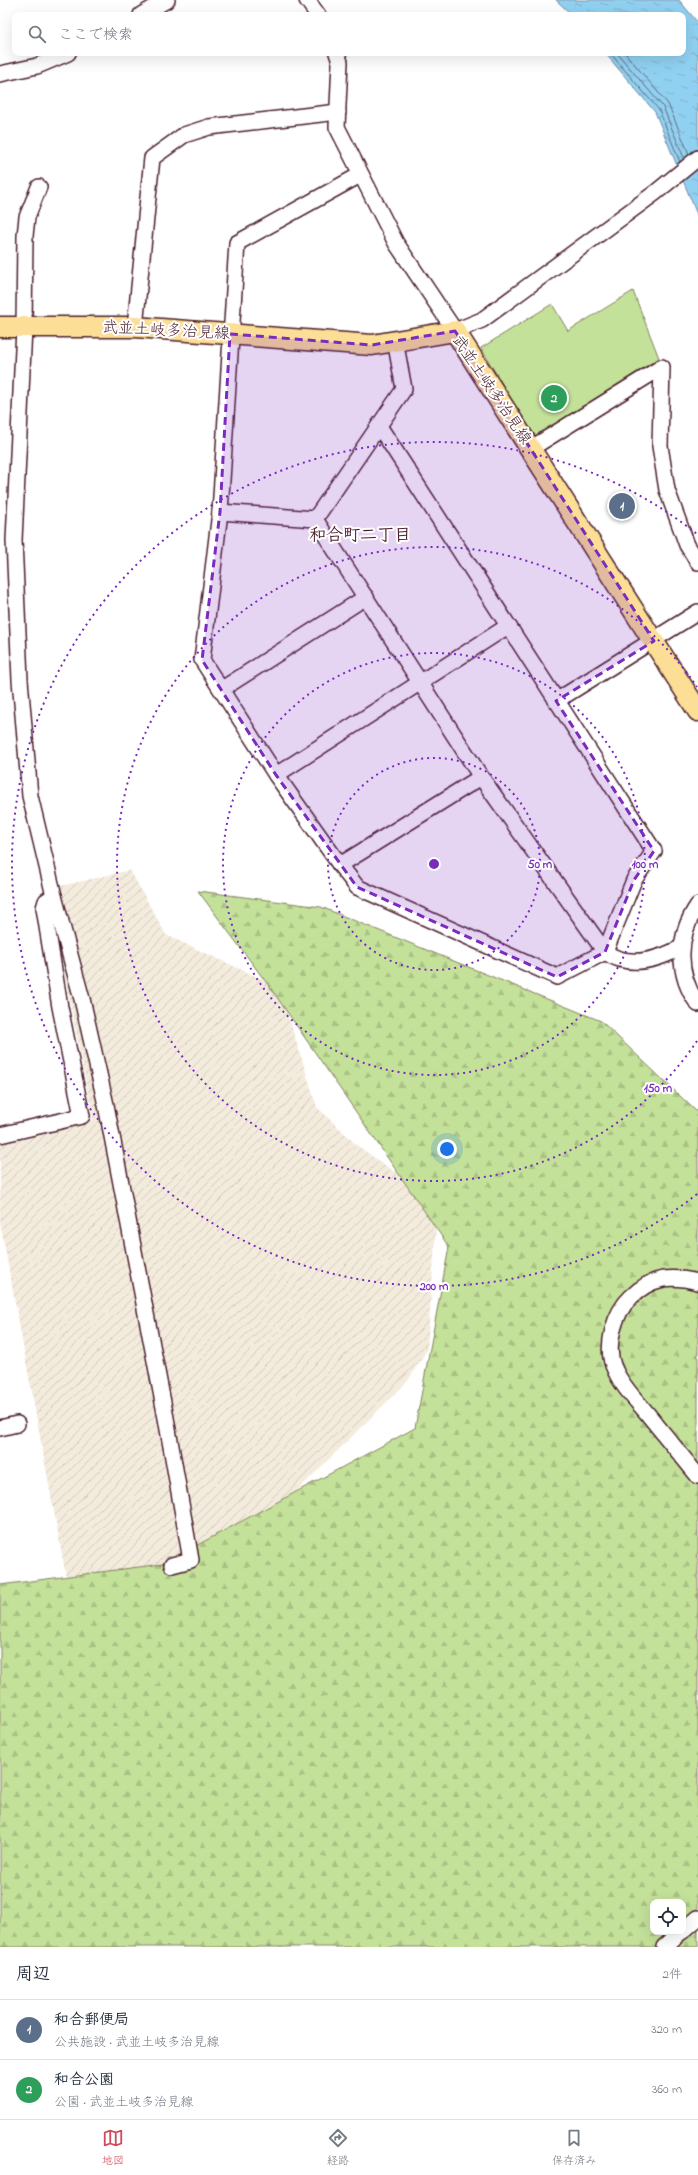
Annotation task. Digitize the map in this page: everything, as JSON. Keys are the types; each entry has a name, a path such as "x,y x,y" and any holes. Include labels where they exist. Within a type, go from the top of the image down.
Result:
{"main road":[{"name":"武並土岐多治見線","path":"0,327 135,327 372,345 455,331 698,711"}],"street":[{"path":"146,12 167,0"},
{"path":"307,0 316,12"},
{"path":"0,74 37,66 61,56"},
{"path":"338,56 340,62 337,127 396,244 455,331 482,320 655,193 698,158"},
{"path":"135,327 152,158 184,135 210,127 338,112"},
{"path":"360,175 237,243 230,334 220,512 202,660 276,775 357,887 557,977 605,952 634,880 654,851 379,426"},
{"path":"39,187 27,217 24,328 14,540 20,680 30,796 54,896 82,999 106,1105 183,1508 191,1560 172,1565"},
{"path":"315,519 404,389 395,340"},
{"path":"530,449 662,367 660,446 667,490 687,545 698,562"},
{"path":"220,512 315,519"},
{"path":"315,519 482,777 605,952 615,960 644,961 666,956 682,947"},
{"path":"222,689 366,597"},
{"path":"556,701 654,641 698,612"},
{"path":"276,775 508,626"},
{"path":"340,865 482,777"},
{"path":"0,1135 82,1116 60,1007 44,908 46,901 54,896"},
{"path":"698,905 686,925 682,947 685,984 698,1004"},
{"path":"698,1282 683,1278 658,1279 637,1291 621,1306 613,1326 611,1347 614,1369 626,1388 698,1476"},
{"path":"0,1428 17,1424"},
{"path":"686,1928 698,1918"},
{"path":"664,1947 678,1935"}],"highlighted area":[{"path":"455,331 654,641 556,701 654,851 634,880 605,952 557,977 357,887 276,775 202,660 220,512 230,334 372,345"}],"shaded area":[{"path":"130,870 166,935 279,987 317,1107 358,1146 438,1203 427,1350 407,1382 216,1571 69,1592 0,1222 0,1139 93,1119 48,889"}],"green space":[{"path":"633,291 659,358 534,438 481,348 552,304 568,331"},
{"path":"198,891 321,907 601,1021 698,1113 698,1947 0,1947 0,1585 162,1564 415,1428 449,1247 272,990"}],"water":[{"path":"556,0 679,0 698,23 698,217 655,112 608,56 686,56 686,12 569,12"}],"place":[{"name":"和合公園","path":"554,398"},
{"name":"和合郵便局","path":"622,506"}],"district":[{"name":"和合町二丁目","path":"360,535"}]}
